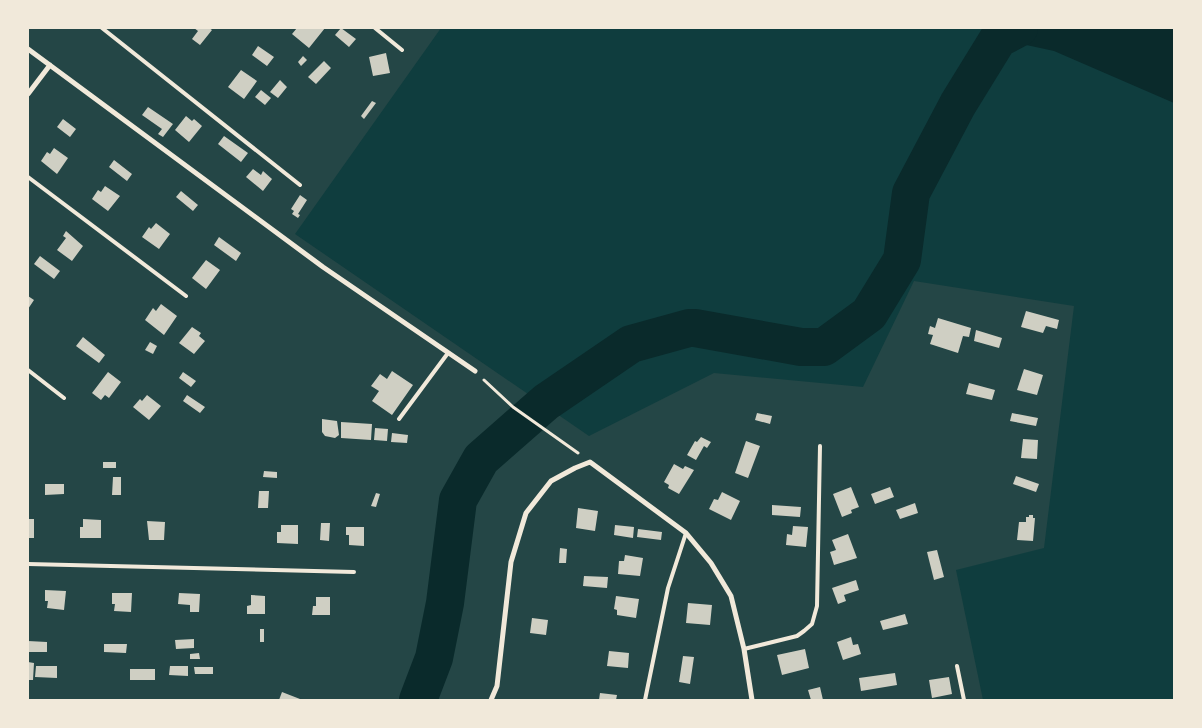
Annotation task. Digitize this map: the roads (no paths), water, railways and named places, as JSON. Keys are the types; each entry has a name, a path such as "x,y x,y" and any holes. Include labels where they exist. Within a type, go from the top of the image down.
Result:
{"street":[{"path":"28,49 323,268 475,371"},
{"path":"28,94 50,65"},
{"path":"491,700 497,686 511,562 526,513 551,481 590,462 686,533 711,563 731,596 744,649 752,700"}],"lane":[{"path":"102,28 300,185"},
{"path":"374,28 402,50"},
{"path":"28,177 186,296"},
{"path":"399,419 448,353"},
{"path":"28,370 64,398"},
{"path":"744,649 796,636 812,624 817,606 820,446"},
{"path":"645,700 668,588 686,533"},
{"path":"28,564 354,572"},
{"path":"957,666 964,700"}],"waterway":[{"path":"418,700 434,658 445,603 458,500 481,459 546,402 631,344 695,328 801,347 824,347 869,314 902,260 911,193 958,104 998,39 1019,28"}]}
